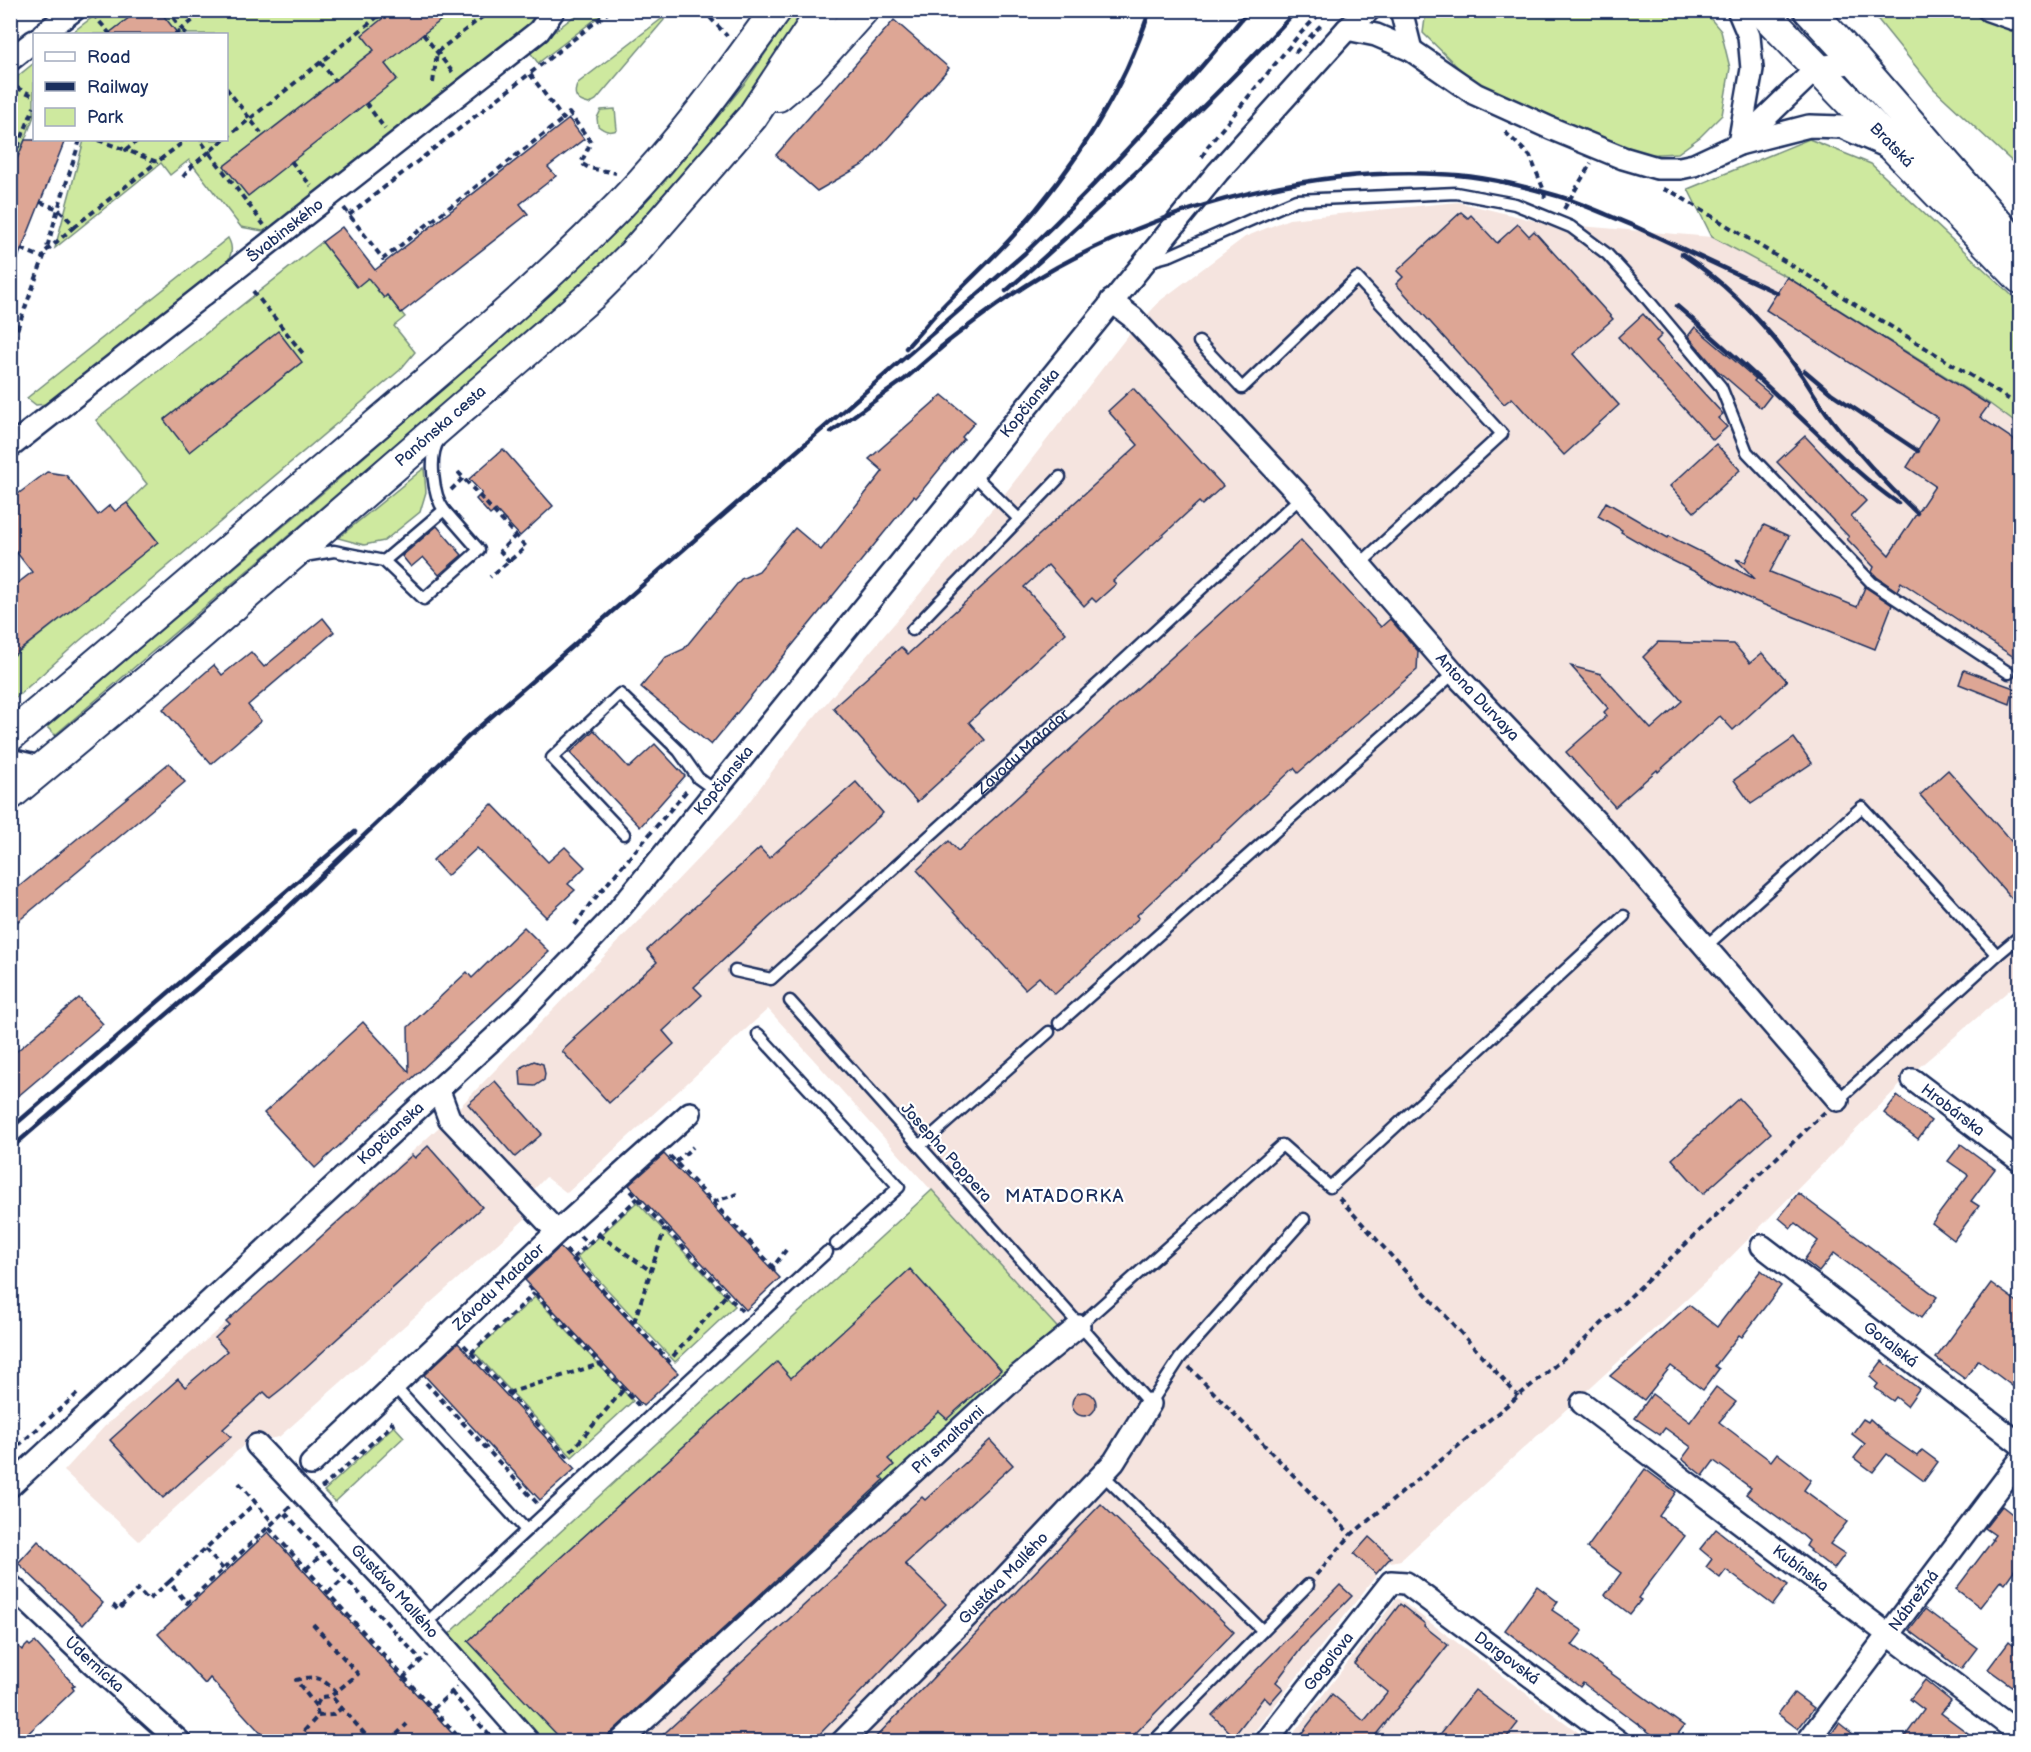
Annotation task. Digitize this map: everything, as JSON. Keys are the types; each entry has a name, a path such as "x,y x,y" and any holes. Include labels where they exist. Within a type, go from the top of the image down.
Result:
{"main road":[{"path":"10,736 403,402 581,244 680,138 714,97 776,10"},
{"name":"Panónska cesta","path":"10,795 148,680 593,294 633,254 752,117 823,10"},
{"path":"752,117 809,70 863,10"},
{"name":"Bratská","path":"1761,10 2020,278"},
{"name":"Bratská","path":"1817,19 2020,249"}],"street":[{"name":"Švabinského","path":"10,447 538,32 554,10"},
{"name":"Kopčianska","path":"10,1486 439,1090 573,960 611,919 1218,171 1347,29 1369,10"},
{"path":"1401,10 1411,50"},
{"path":"1738,10 1749,36 1752,69 1739,144"},
{"path":"45,33 83,12"},
{"path":"1817,19 1818,67"},
{"path":"1347,29 1376,35 1411,50 1475,94 1641,164 1667,169 1688,167 1739,144 1809,126 1833,126 1852,130 1903,155"},
{"path":"15,66 33,42"},
{"path":"1739,144 1818,67 1857,62"},
{"name":"Antona Durvaya","path":"1112,301 1132,317 1301,497 1455,673 1605,831 1838,1100"},
{"path":"10,760 42,768"},
{"name":"Hrobárska","path":"1914,1080 2020,1161"},
{"path":"439,1090 449,1118 564,1240"},
{"name":"Závodu Matador","path":"311,1464 515,1272 564,1240 618,1177 690,1113"},
{"name":"Goralská","path":"1762,1246 2020,1444"},
{"name":"Pri smaltovni","path":"620,1742 1013,1380 1079,1326"},
{"name":"Kubínska","path":"1582,1403 2020,1734"},
{"name":"Gustáva Mallého","path":"842,1742 998,1586 1114,1462 1150,1404"},
{"name":"Gustáva Mallého","path":"257,1445 442,1642 529,1742"},
{"name":"Nábrežná","path":"1807,1742 2020,1460"},
{"name":"Gogoľova","path":"1266,1742 1391,1582"},
{"name":"Dargovská","path":"1391,1582 1406,1583 1619,1742"},
{"name":"Údernícka","path":"10,1585 180,1742"}],"lane":[{"path":"1981,10 1986,15 2020,27"},
{"path":"1143,263 1171,255 1296,200 1456,193 1515,204 1571,226 1607,254 1638,288 1721,387 1747,452 1872,583 2009,673"},
{"path":"1199,342 1242,388 1357,278 1502,434 1360,564"},
{"path":"286,558 334,551 384,561 424,599 479,550 438,502 433,475 435,445 459,409"},
{"path":"972,473 1019,519"},
{"path":"912,630 1060,477"},
{"name":"Závodu Matador","path":"735,971 771,979 1100,683 1301,497"},
{"path":"384,561 444,510"},
{"path":"1059,1023 1455,673"},
{"path":"624,834 552,758 620,694 679,752 698,778 716,791"},
{"path":"1705,947 1862,807 1997,955"},
{"path":"1330,1187 1624,916"},
{"path":"1838,1100 2020,936"},
{"name":"Josepha Poppera","path":"790,1000 1150,1404"},
{"path":"920,1146 1050,1032"},
{"path":"758,1034 899,1187 837,1244"},
{"name":"Pri smaltovni","path":"1079,1326 1282,1145 1330,1187"},
{"path":"1150,1404 1180,1358 1304,1220"},
{"path":"434,1616 827,1252"},
{"path":"394,1386 526,1530"},
{"path":"1102,1474 1262,1629"},
{"path":"1153,1742 1262,1629 1308,1585"}],"path":[{"path":"167,10 185,33"},
{"path":"176,33 206,10"},
{"path":"228,136 386,10"},
{"path":"433,83 438,52 491,10"},
{"path":"350,216 611,10"},
{"path":"703,10 715,26 730,39 735,29"},
{"path":"1199,164 1208,146 1298,36 1323,10"},
{"path":"83,12 110,33"},
{"path":"423,34 466,88"},
{"path":"320,62 335,80"},
{"path":"15,66 11,78 15,87 33,96"},
{"path":"530,74 563,119"},
{"path":"10,96 15,87"},
{"path":"228,90 261,133"},
{"path":"366,103 397,143"},
{"path":"10,167 33,110"},
{"path":"340,202 383,259 569,113 591,142 581,163 589,168 616,173"},
{"path":"1496,126 1530,156 1545,193 1543,215"},
{"path":"1505,132 1516,136"},
{"path":"10,349 44,258 80,141"},
{"path":"101,141 157,162"},
{"path":"126,150 137,141"},
{"path":"46,251 185,141"},
{"path":"201,141 276,238"},
{"path":"183,177 192,166 223,141"},
{"path":"1580,159 1601,167"},
{"path":"1558,221 1591,163"},
{"path":"609,181 623,166"},
{"path":"1653,185 1674,193 2020,406"},
{"path":"40,202 58,209 75,226"},
{"path":"21,249 44,258"},
{"path":"253,291 305,356"},
{"path":"10,328 17,331"},
{"path":"458,472 526,547 490,577"},
{"path":"510,562 500,550 515,536"},
{"path":"571,931 590,904 698,778"},
{"path":"1308,1585 1351,1535 1576,1348 1838,1100"},
{"path":"657,1142 774,1269 786,1250"},
{"path":"676,1162 693,1147"},
{"path":"618,1177 752,1322"},
{"path":"1330,1187 1518,1396"},
{"path":"713,1202 737,1194"},
{"path":"573,1258 638,1198"},
{"path":"634,1323 665,1228"},
{"path":"578,1234 564,1240 573,1258 669,1361 672,1367"},
{"path":"599,1235 651,1271"},
{"path":"515,1272 649,1417"},
{"path":"471,1353 535,1293"},
{"path":"669,1361 727,1294"},
{"path":"452,1332 567,1456 569,1462"},
{"path":"1180,1358 1351,1535"},
{"path":"508,1392 600,1364"},
{"path":"426,1383 546,1512"},
{"path":"567,1456 624,1389"},
{"path":"10,1454 81,1390"},
{"path":"169,1582 187,1603 305,1494 319,1483 323,1487 393,1424 386,1416"},
{"path":"239,1484 273,1523"},
{"path":"113,1605 118,1610 138,1589 148,1600 255,1503"},
{"path":"285,1513 421,1660"},
{"path":"269,1528 464,1742"},
{"path":"205,1549 223,1569"},
{"path":"306,1569 323,1554"},
{"path":"328,1593 345,1578"},
{"path":"312,1624 358,1674 331,1696 321,1697 316,1706"},
{"path":"404,1677 442,1642"},
{"path":"433,1709 470,1674"},
{"path":"318,1716 316,1706 296,1680 311,1676 325,1681 336,1692"},
{"path":"451,1692 495,1742"},
{"path":"331,1696 372,1742"},
{"path":"304,1731 318,1716 332,1715 342,1708"},
{"path":"389,1742 407,1724"}],"shaded area":[{"path":"1458,202 1544,223 1712,237 1787,277 1990,404 2020,426 2020,981 1911,1074 1709,1279 1401,1560 1386,1563 1247,1741 518,1741 446,1637 932,1191 768,1009 567,1193 546,1177 517,1207 526,1218 515,1228 279,1437 246,1443 139,1541 64,1471 105,1426 212,1335 449,1118 737,818 804,729 1000,500 1126,338 1161,300 1245,237 1289,219"},
{"path":"1397,1598 1590,1741 1287,1742"}],"green space":[{"path":"101,11 139,11 109,33 71,33"},
{"path":"159,11 538,11 523,32 272,227 263,231 241,227 189,160 170,175 161,163 55,248 84,141 228,141 228,33 172,33 175,31"},
{"path":"581,11 606,11 538,63 529,51"},
{"path":"794,11 810,11 720,137 671,196 569,296 55,735 47,727 332,485 552,293 666,180 746,82"},
{"path":"1426,11 1704,11 1721,31 1730,68 1722,115 1700,137 1678,153 1643,155 1477,86 1423,33"},
{"path":"1871,11 2020,11 2020,169 1934,89"},
{"path":"664,17 664,20 596,100 589,104 576,97 575,91 578,83"},
{"path":"33,64 33,119 11,176 11,98 16,94 18,76"},
{"path":"615,109 617,130 607,131 598,126 597,118 601,110"},
{"path":"1809,139 1871,164 2020,303 2020,426 1990,404 1787,277 1712,237 1688,189"},
{"path":"228,238 231,249 228,261 48,404 36,405 27,398"},
{"path":"322,242 356,286 376,272 377,290 384,298 387,295 405,317 394,326 415,352 400,370 78,642 11,702 11,658 158,542 127,503 147,484 96,420"},
{"path":"424,468 426,492 420,512 384,541 364,545 338,538"},
{"path":"932,1190 1065,1336 617,1741 542,1741 446,1637"},
{"path":"637,1202 735,1306 675,1362 577,1257"},
{"path":"535,1297 633,1401 572,1457 474,1352"},
{"path":"394,1426 404,1437 335,1502 324,1491"}],"building":[{"path":"139,10 159,10 177,33 109,33"},
{"path":"393,10 454,10 385,64 397,79 248,196 224,166 374,50 362,35"},
{"path":"894,20 949,68 866,163 817,191 776,155"},
{"path":"569,119 584,139 548,167 556,176 520,204 528,214 401,313 387,295 384,298 368,278 357,287 322,242 342,227 375,270"},
{"path":"25,140 65,141 12,273 10,176"},
{"path":"1461,212 1468,218 1471,215 1497,243 1518,224 1529,236 1534,231 1613,319 1573,354 1619,405 1564,455 1512,398 1504,404 1396,284 1403,277 1397,271"},
{"path":"1787,277 1989,405 1980,417 2020,444 2020,661 1901,582 1897,591 1877,577 1872,572 1874,567 1847,539 1849,537 1777,462 1805,436 1866,501 1851,516 1889,555 1935,486 1907,467 1938,418 1766,310"},
{"path":"1643,314 1662,335 1656,341 1723,414 1718,418 1727,427 1713,440 1618,337"},
{"path":"1695,327 1756,379 1754,381 1771,395 1761,408 1717,370 1688,336"},
{"path":"278,331 302,362 189,452 164,420"},
{"path":"1133,388 1223,486 1202,505 1199,502 1113,581 1116,584 1096,602 1092,598 1084,606 1048,565 1024,587 1066,633 969,722 985,740 917,802 833,708 901,647 908,654 1138,445 1108,411"},
{"path":"942,395 975,422 962,437 964,439 916,498 914,496 711,745 641,687 666,657 684,649 741,579 759,571 795,528 821,550 883,471 869,459"},
{"path":"1716,444 1740,470 1694,512 1670,486"},
{"path":"503,449 553,506 520,536 496,510 490,515 476,499 482,493 469,479"},
{"path":"47,472 66,475 98,515 110,505 115,511 127,503 158,542 10,658 10,589 32,572 10,544 10,500"},
{"path":"1606,502 1668,538 1669,536 1755,579 1736,559 1745,562 1764,525 1789,536 1770,572 1857,607 1865,587 1892,605 1875,649 1752,600 1659,554 1598,516"},
{"path":"437,526 462,555 439,575 423,557 411,567 402,556"},
{"path":"1301,540 1381,627 1390,619 1418,651 1417,670 1298,773 1294,768 1137,915 1139,918 1055,994 1039,977 1025,989 917,870 949,841 958,851"},
{"path":"323,618 334,632 248,705 261,721 211,764 163,709 214,665 222,675 251,652 264,667"},
{"path":"1658,642 1734,644 1750,663 1762,653 1787,681 1733,730 1720,716 1615,807 1566,752 1607,716 1604,712 1608,708 1571,666 1601,674 1651,729 1682,701 1643,657"},
{"path":"1964,670 2014,688 2010,704 1959,684"},
{"path":"594,730 629,768 655,744 685,776 640,827 570,753"},
{"path":"1794,738 1812,763 1751,804 1734,780"},
{"path":"169,763 185,782 10,928 10,894"},
{"path":"1948,770 2020,851 2020,908 1920,795"},
{"path":"856,782 883,813 694,987 702,995 663,1031 674,1044 609,1103 562,1051 575,1039 573,1038 657,962 647,950 760,848 769,858"},
{"path":"492,804 548,862 565,847 585,867 568,884 575,890 546,917 477,848 447,876 433,860"},
{"path":"524,927 549,952 315,1168 264,1113 363,1022 409,1072 408,1027 467,972 472,978"},
{"path":"79,998 103,1024 10,1103 10,1057"},
{"path":"534,1061 543,1064 544,1080 535,1086 521,1085 520,1071 523,1066"},
{"path":"495,1081 542,1134 515,1157 468,1104"},
{"path":"1897,1096 1931,1121 1918,1139 1884,1113"},
{"path":"1739,1098 1771,1133 1703,1194 1672,1159"},
{"path":"1961,1144 1995,1169 1971,1201 1979,1206 1954,1240 1932,1223 1968,1175 1948,1161"},
{"path":"428,1146 482,1207 284,1387 270,1398 264,1392 223,1429 231,1437 163,1498 110,1440 178,1379 185,1387 227,1351 215,1338 229,1325 226,1322 412,1155 415,1158"},
{"path":"664,1154 780,1278 746,1310 629,1185"},
{"path":"1798,1193 1937,1297 1921,1318 1834,1253 1819,1272 1804,1260 1818,1241 1795,1223 1791,1228 1779,1218"},
{"path":"560,1247 678,1373 643,1406 525,1280"},
{"path":"910,1269 1001,1370 947,1419 939,1412 888,1459 894,1465 881,1477 884,1480 601,1742 564,1742 468,1641 777,1362 791,1378"},
{"path":"1761,1270 1781,1286 1742,1337 1739,1335 1715,1366 1719,1369 1703,1390 1671,1366 1644,1400 1610,1376 1689,1305 1717,1327"},
{"path":"1991,1283 2020,1304 2020,1392 1978,1360 1965,1379 1936,1358"},
{"path":"458,1343 575,1469 540,1500 424,1375"},
{"path":"1882,1361 1919,1389 1907,1406 1896,1397 1893,1401 1875,1388 1878,1384 1870,1377"},
{"path":"1716,1387 1736,1402 1719,1422 1771,1461 1777,1453 1794,1466 1811,1480 1804,1490 1847,1522 1830,1544 1845,1554 1834,1569 1810,1551 1806,1546 1809,1541 1800,1533 1746,1494 1751,1488 1714,1461 1703,1476 1682,1459 1691,1447 1665,1428 1660,1435 1635,1418 1652,1394 1690,1422"},
{"path":"1084,1392 1093,1395 1096,1404 1093,1413 1084,1416 1075,1413 1072,1404 1075,1395"},
{"path":"1863,1419 1868,1422 1870,1419 1917,1456 1922,1450 1938,1462 1924,1481 1887,1454 1873,1472 1854,1458 1865,1444 1852,1434"},
{"path":"990,1440 1013,1465 905,1564 946,1604 812,1742 655,1742 922,1497 925,1500"},
{"path":"1645,1469 1676,1492 1659,1516 1685,1536 1638,1598 1641,1600 1630,1614 1605,1595 1621,1573 1587,1548"},
{"path":"1101,1504 1234,1632 1127,1742 871,1742"},
{"path":"2002,1506 2020,1520 2020,1562 2005,1583 2001,1580 1980,1607 1956,1589 1993,1540 1995,1535 1985,1528"},
{"path":"1716,1529 1788,1585 1773,1605 1726,1570 1720,1578 1706,1567 1712,1559 1700,1549"},
{"path":"268,1532 460,1742 269,1742 210,1678 205,1684 158,1634"},
{"path":"1369,1537 1391,1557 1376,1574 1354,1554"},
{"path":"38,1541 103,1603 83,1625 18,1563"},
{"path":"1340,1585 1352,1596 1303,1646 1276,1682 1283,1688 1270,1703 1264,1697 1234,1736 1212,1715"},
{"path":"1537,1586 1558,1602 1552,1610 1583,1631 1572,1645 1684,1726 1672,1742 1662,1742 1583,1683 1580,1687 1505,1630"},
{"path":"1400,1604 1448,1645 1370,1742 1295,1742 1332,1694 1364,1721 1388,1692 1354,1664"},
{"path":"1925,1609 1977,1648 1961,1669 1909,1630"},
{"path":"10,1638 22,1650 28,1644 30,1646 35,1642 75,1686 72,1687 74,1690 19,1742 10,1742"},
{"path":"2009,1641 2020,1650 2020,1692 1988,1669"},
{"path":"1925,1680 1951,1701 1941,1713 1980,1742 1901,1742 1924,1710 1910,1699"},
{"path":"1475,1690 1518,1723 1503,1742 1434,1742"},
{"path":"1794,1693 1814,1708 1798,1729 1778,1714"},
{"path":"1839,1723 1863,1742 1826,1742"}],"railway":[{"path":"906,348 941,308 1013,236 1075,158 1125,72 1150,10"},
{"path":"10,1149 258,936 470,735 1025,253 1141,135 1249,10"},
{"path":"1006,291 1155,154 1297,10"},
{"path":"941,347 1037,278 1114,239 1203,205 1297,183 1344,177 1438,174 1468,176 1514,184 1587,206 1777,293"},
{"path":"1682,254 1733,294 1763,325 1841,432 1872,468 1917,513"},
{"path":"1677,306 1758,377 1853,468 1898,503"},
{"path":"831,432 905,379 948,342"},
{"path":"1805,371 1831,393 1918,451"},
{"path":"10,1129 355,832"}],"district":[{"name":"MATADORKA","path":"1065,1196"}]}
